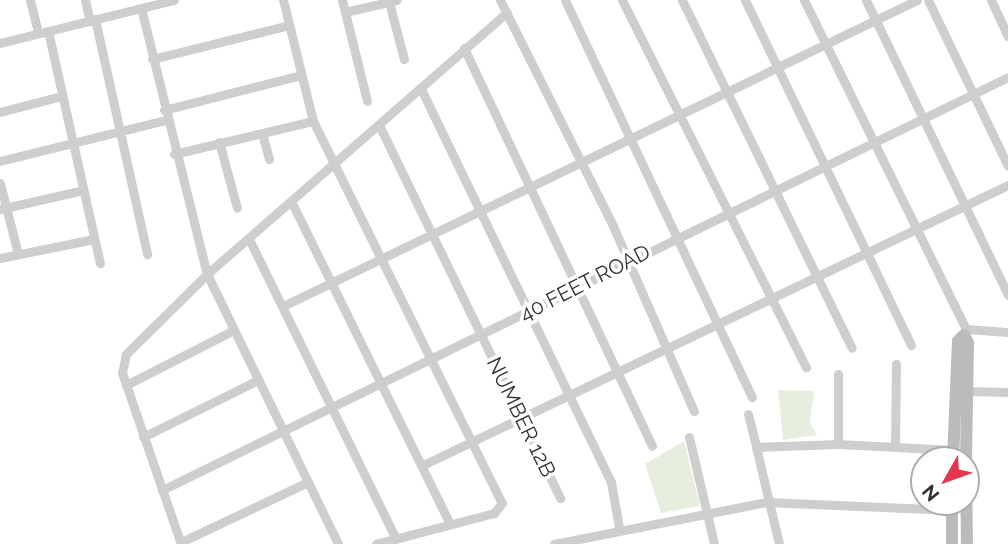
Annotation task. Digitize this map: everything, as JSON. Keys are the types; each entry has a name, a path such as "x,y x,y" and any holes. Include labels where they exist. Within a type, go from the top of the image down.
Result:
{"street":[{"path":"30,0 43,32 62,96 100,263"},
{"path":"85,0 93,20 147,254"},
{"path":"0,43 174,0"},
{"path":"283,0 313,121 502,503 499,511 376,544"},
{"path":"342,0 367,101"},
{"path":"500,0 629,261 669,348 694,411"},
{"path":"565,0 720,323 752,397"},
{"path":"622,0 727,213 773,297 806,368"},
{"path":"682,0 852,348"},
{"path":"745,0 911,345"},
{"path":"804,0 965,332 968,343 954,446"},
{"path":"866,0 1008,295"},
{"path":"283,306 917,0"},
{"path":"928,0 1008,166"},
{"path":"991,0 1003,14 1008,36"},
{"path":"345,12 393,1 404,59"},
{"path":"141,8 174,153 207,274 338,544"},
{"path":"308,482 181,543 143,437 122,364 126,355 207,274 507,12"},
{"path":"152,59 289,25"},
{"path":"464,48 579,286 652,446"},
{"path":"0,161 119,131 301,75"},
{"name":"40 FEET ROAD","path":"162,490 1008,77"},
{"path":"421,89 531,310 611,482 619,528"},
{"path":"0,112 62,96"},
{"path":"174,153 313,121"},
{"name":"NUMBER 12B","path":"379,125 560,498"},
{"path":"262,133 269,159"},
{"path":"219,142 237,208"},
{"path":"0,183 3,209 18,254"},
{"path":"423,465 1008,185"},
{"path":"3,209 83,190"},
{"path":"291,201 383,383 450,524"},
{"path":"0,258 94,239"},
{"path":"249,239 396,539"},
{"path":"126,385 234,330"},
{"path":"965,332 1008,332"},
{"path":"895,445 896,364"},
{"path":"838,374 838,444"},
{"path":"143,437 258,380"},
{"path":"962,391 1008,392"},
{"path":"962,391 965,446"},
{"path":"748,414 779,544"},
{"path":"689,437 714,544"},
{"path":"756,447 838,444 910,448"},
{"path":"554,544 706,510 767,502 910,505"},
{"path":"952,516 952,544"},
{"path":"967,516 967,544"}],"green space":[{"path":"778,390 814,391 810,423 817,435 783,440"},
{"path":"684,441 700,506 661,513 645,464"}]}
